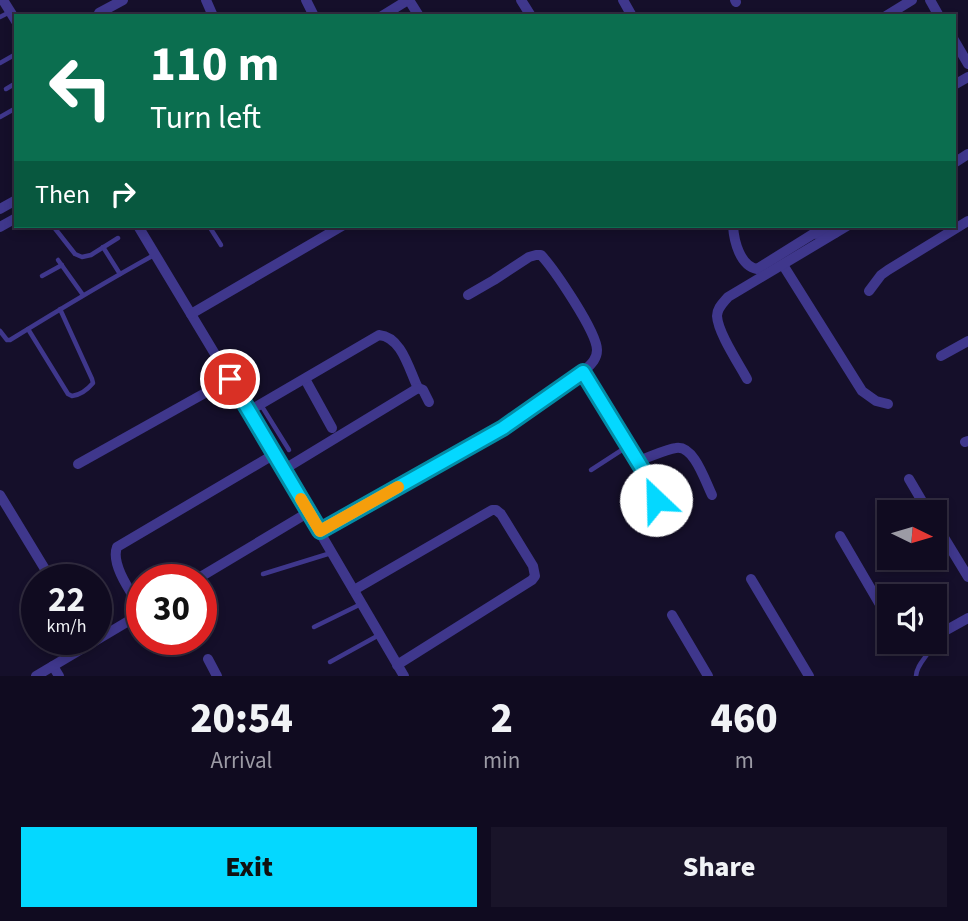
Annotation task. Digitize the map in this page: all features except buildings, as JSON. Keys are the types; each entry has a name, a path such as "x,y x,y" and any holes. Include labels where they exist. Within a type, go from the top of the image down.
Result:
{"street":[{"path":"4,0 13,17"},
{"path":"99,14 123,0"},
{"path":"385,14 408,0"},
{"path":"889,14 912,0"},
{"path":"956,43 968,64"},
{"path":"869,291 881,275 968,221"},
{"path":"191,314 339,228"},
{"path":"733,228 744,261 757,270 813,234 835,233"},
{"path":"747,379 721,332 717,315 720,306 728,297 844,228"},
{"path":"140,229 404,676"},
{"path":"320,531 503,428 583,372 594,361 596,340 564,286 541,255 529,257 468,295"},
{"path":"783,265 862,391 876,401 888,404"},
{"path":"248,411 379,335 387,335 394,340 418,388 423,390 429,402"},
{"path":"941,356 968,341"},
{"path":"583,372 654,488 656,500 652,512 642,521"},
{"path":"78,464 230,379"},
{"path":"304,379 332,428"},
{"path":"283,470 418,388"},
{"path":"638,461 681,447 692,455 712,495"},
{"path":"126,582 115,559 117,547 273,455"},
{"path":"909,479 921,500"},
{"path":"0,495 42,564"},
{"path":"354,590 492,510 501,514 533,566 535,576 532,580 397,665"},
{"path":"217,567 309,512"},
{"path":"841,536 877,599"},
{"path":"947,542 968,577"},
{"path":"751,579 809,676"},
{"path":"672,615 708,676"},
{"path":"947,630 968,618"},
{"path":"36,676 69,655"},
{"path":"208,659 217,676"},
{"path":"53,666 59,676"}],"lane":[{"path":"0,17 13,17"},
{"path":"6,89 14,84"},
{"path":"55,228 75,254 82,257 118,238"},
{"path":"210,228 220,245"},
{"path":"103,247 120,274"},
{"path":"0,331 7,341 155,254"},
{"path":"42,276 60,262 83,295"},
{"path":"28,330 68,394 76,396 93,383 60,309"},
{"path":"261,404 289,450"},
{"path":"590,470 629,446"},
{"path":"263,574 332,553"},
{"path":"314,627 362,603"},
{"path":"330,662 380,635"},
{"path":"916,676 918,666 929,654"}],"slow traffic":[{"path":"301,499 320,531 398,487"}],"route":[{"path":"230,379 320,531 503,428 583,372 654,488 656,500"}]}
